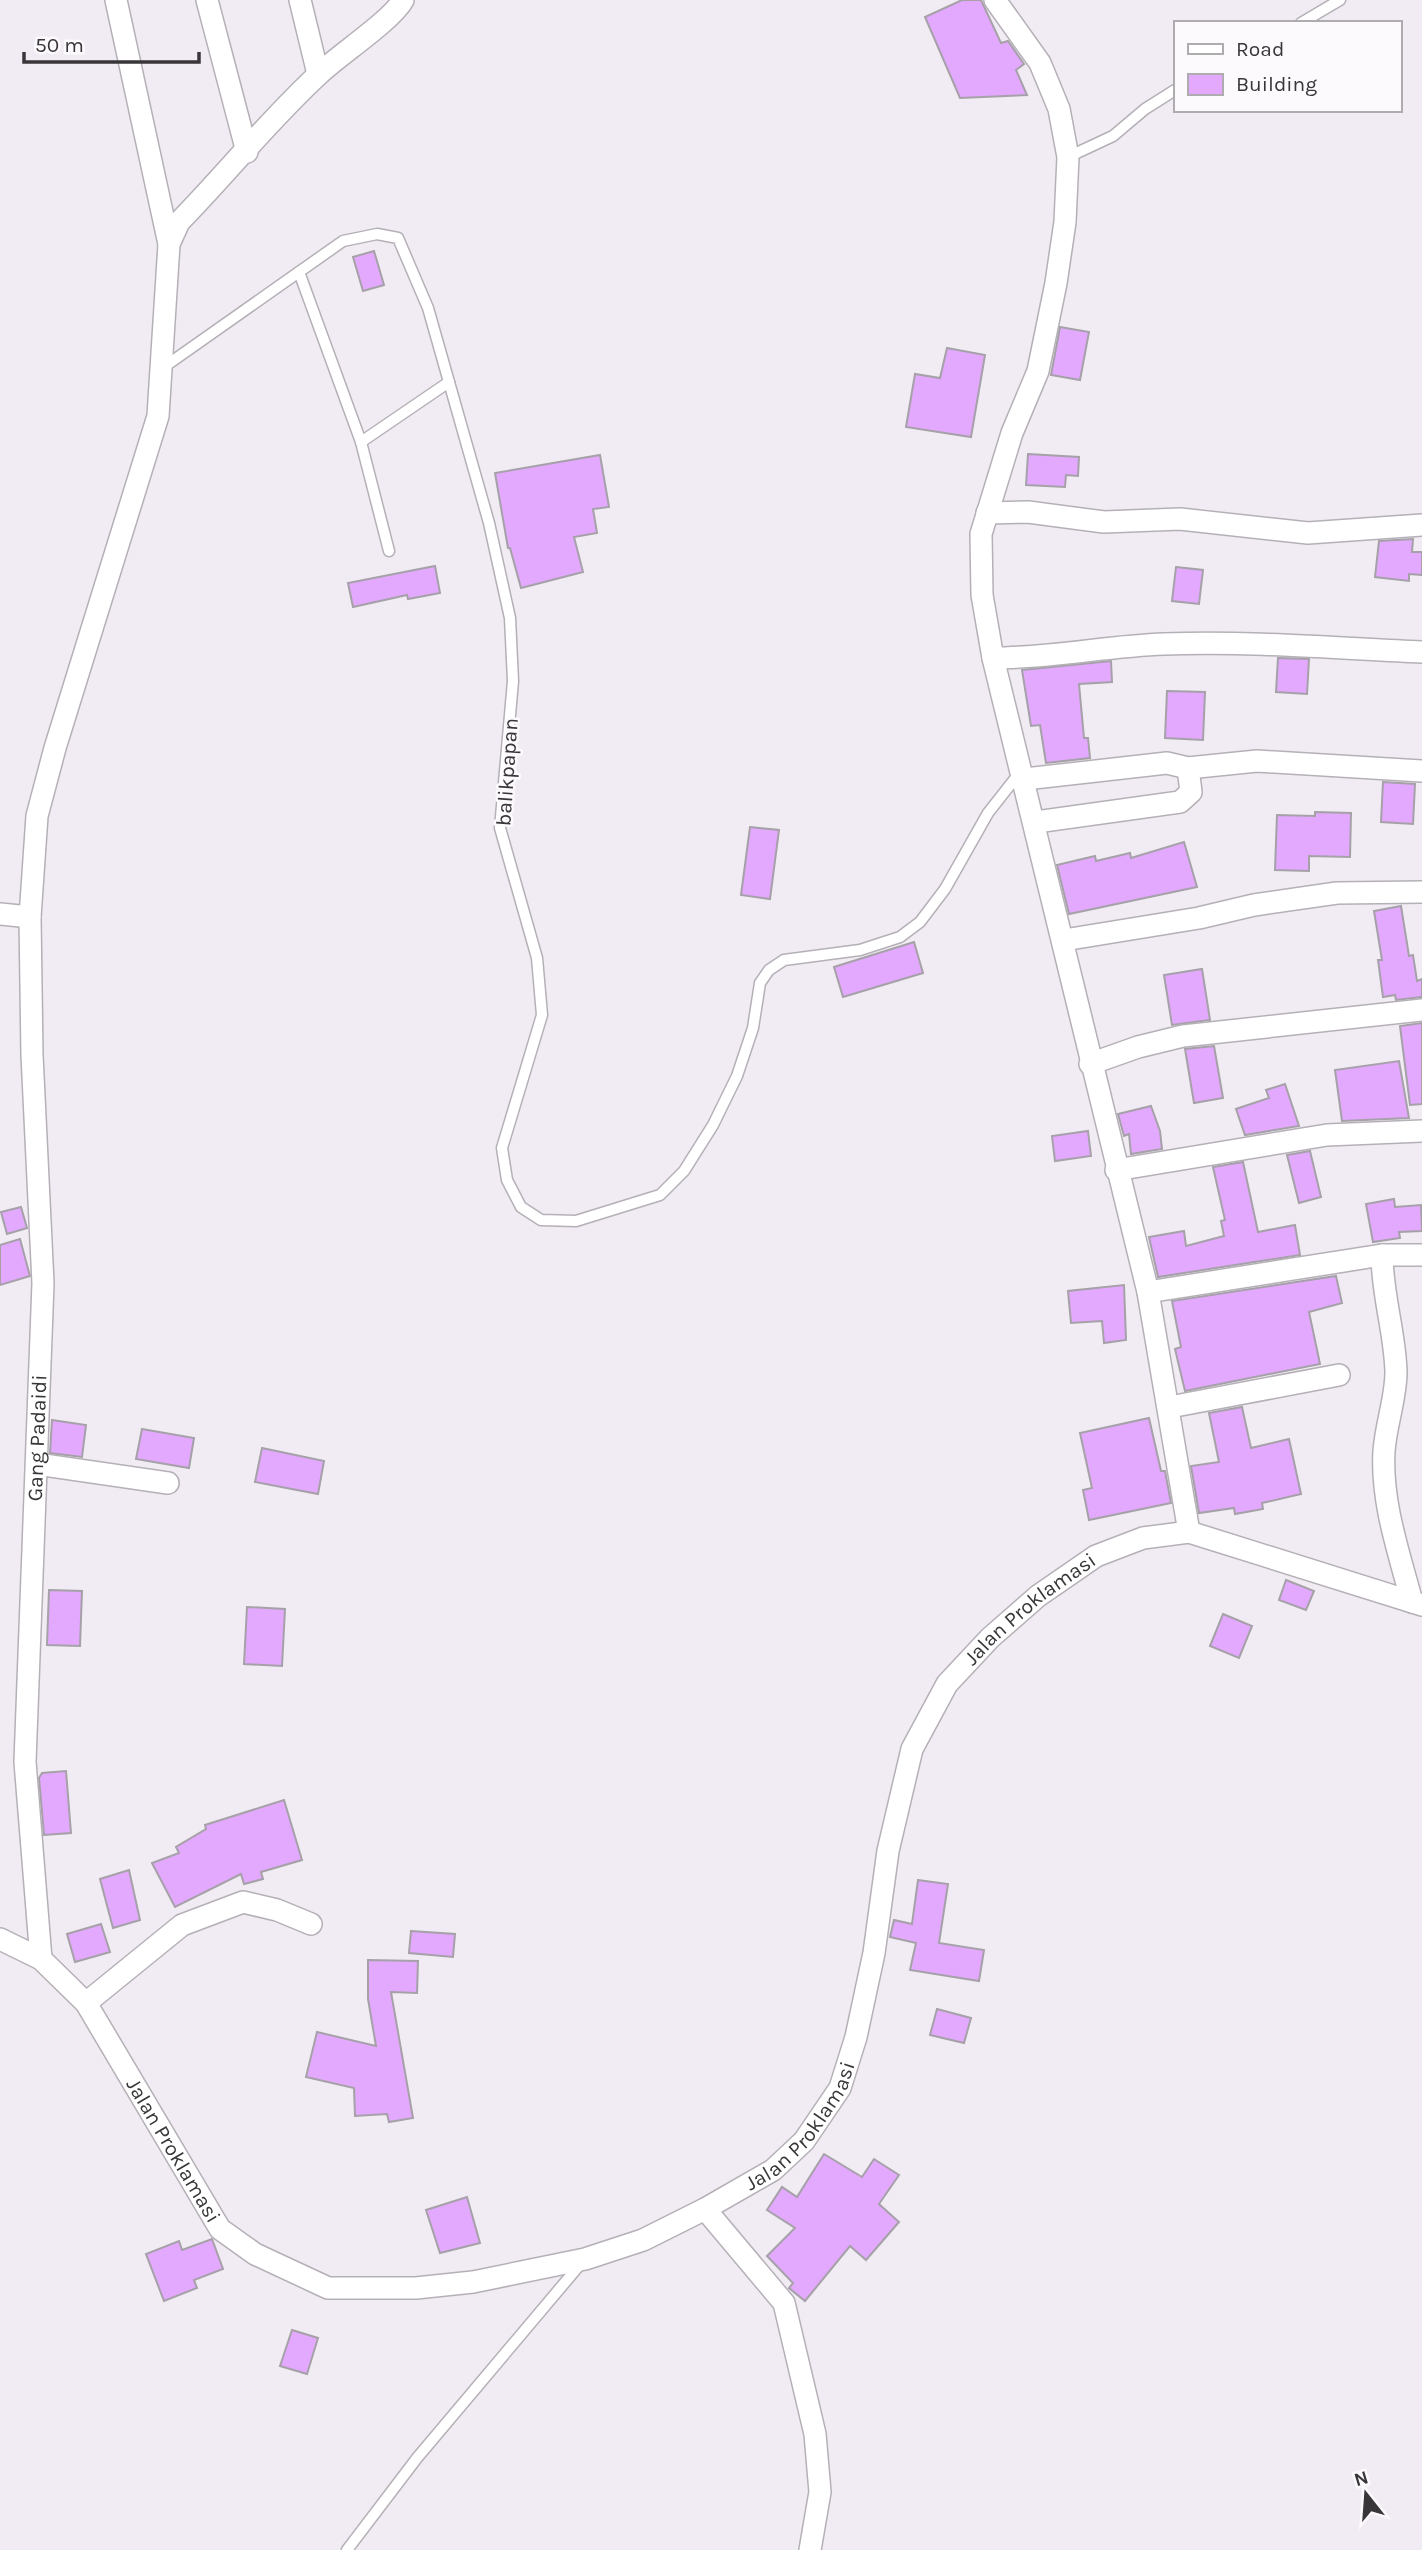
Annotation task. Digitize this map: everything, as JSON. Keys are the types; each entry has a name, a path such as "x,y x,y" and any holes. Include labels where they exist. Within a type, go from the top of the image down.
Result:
{"street":[{"path":"116,0 169,243"},
{"path":"207,0 247,152"},
{"path":"300,0 318,74"},
{"path":"169,243 179,222 318,74 375,26 396,12 403,0"},
{"path":"995,0 1040,64 1059,109 1068,157 1063,234 1038,371 1012,433 981,534 982,595 993,658 1036,822 1090,1064 1148,1292 1170,1407 1189,1532"},
{"name":"Gang Padaidi","path":"41,1959 25,1762 43,1283 32,1055 30,917 37,816 55,748 137,493 158,416 164,367 165,274 169,243"},
{"path":"986,513 1028,512 1104,522 1180,519 1308,533 1422,525"},
{"path":"993,658 1026,658 1164,644 1267,644 1422,652"},
{"path":"1024,774 1167,763 1188,768 1257,761 1422,771"},
{"path":"1036,822 1180,802 1191,792 1188,768"},
{"path":"1064,940 1336,893 1422,892"},
{"path":"0,914 30,917"},
{"path":"1090,1064 1138,1047 1184,1036 1422,1010"},
{"path":"1116,1170 1327,1135 1422,1131"},
{"path":"1148,1292 1382,1255 1422,1255"},
{"path":"1382,1255 1382,1285 1396,1375 1384,1449 1384,1481 1417,1604"},
{"path":"1170,1407 1339,1375"},
{"path":"37,1464 168,1483"},
{"name":"Jalan Proklamasi","path":"0,1939 41,1959 86,2003 220,2230 255,2254 328,2288 416,2288 473,2282 585,2259 643,2240 705,2209 773,2170 804,2141 840,2088 856,2037 874,1953 888,1851 912,1749 947,1684 990,1638 1038,1596 1096,1556 1143,1538 1189,1532 1417,1604"},
{"path":"86,2003 182,1925 243,1902 277,1910 311,1924"},
{"path":"705,2209 784,2303 815,2434 820,2492 810,2550"}],"lane":[{"path":"1304,21 1340,0"},
{"path":"1068,157 1113,136 1145,109 1174,91"},
{"name":"balikpapan","path":"164,367 343,241 377,234 398,237 428,308 489,523 510,618 513,681 500,828 537,958 542,1015 502,1148 506,1180 521,1207 541,1220 576,1221 660,1195 684,1171 713,1125 745,1052 760,983 769,970 784,960 860,950 900,937 920,922 945,889 988,813 1024,774"},
{"path":"299,272 361,442 389,551"},
{"path":"361,442 449,382"},
{"path":"347,2550 417,2458 585,2259"}],"building":[{"path":"962,0 981,0 1001,43 1008,41 1024,64 1016,70 1027,95 960,98 925,17"},
{"path":"374,251 384,285 363,291 353,257"},
{"path":"1060,327 1089,332 1080,380 1051,375"},
{"path":"947,348 985,355 971,437 906,427 915,374 940,378"},
{"path":"1028,454 1079,457 1078,476 1066,475 1065,487 1026,485"},
{"path":"600,455 609,507 593,509 597,533 574,537 583,572 521,588 508,548 495,473"},
{"path":"1413,539 1412,552 1422,552 1422,575 1409,574 1409,581 1375,577 1379,541"},
{"path":"435,566 440,593 408,599 407,595 353,607 348,583"},
{"path":"1176,567 1203,570 1199,604 1172,601"},
{"path":"1278,658 1309,659 1307,694 1276,692"},
{"path":"1111,661 1112,682 1079,684 1084,738 1088,738 1090,758 1046,763 1040,725 1031,726 1022,670"},
{"path":"1167,691 1205,692 1203,740 1165,738"},
{"path":"1383,782 1415,784 1413,824 1381,822"},
{"path":"1315,812 1351,813 1350,857 1309,856 1309,871 1275,870 1277,815 1315,816"},
{"path":"750,827 779,830 770,899 741,895"},
{"path":"1184,842 1197,887 1069,914 1057,865 1095,856 1096,861 1130,853 1131,858"},
{"path":"1401,906 1409,956 1413,955 1417,981 1422,979 1422,997 1396,1000 1395,995 1383,997 1378,960 1382,960 1374,911"},
{"path":"914,942 923,973 843,997 834,967"},
{"path":"1202,969 1210,1020 1172,1025 1164,975"},
{"path":"1422,1023 1422,1104 1410,1105 1400,1026"},
{"path":"1214,1046 1223,1098 1194,1103 1185,1049"},
{"path":"1399,1061 1409,1118 1342,1121 1335,1070"},
{"path":"1285,1084 1299,1126 1245,1135 1236,1109 1269,1098 1266,1090"},
{"path":"1151,1106 1160,1131 1162,1149 1131,1154 1129,1134 1124,1136 1118,1114"},
{"path":"1088,1131 1091,1156 1055,1161 1052,1136"},
{"path":"1310,1151 1321,1197 1299,1203 1287,1155"},
{"path":"1243,1162 1258,1232 1295,1225 1300,1255 1158,1277 1149,1237 1184,1231 1186,1246 1224,1236 1221,1221 1225,1220 1213,1167"},
{"path":"1394,1199 1395,1207 1421,1205 1422,1231 1399,1232 1400,1238 1373,1242 1366,1204"},
{"path":"21,1207 27,1228 7,1234 1,1212"},
{"path":"20,1239 30,1276 0,1285 0,1245"},
{"path":"1336,1276 1342,1303 1309,1312 1320,1364 1185,1391 1175,1349 1181,1347 1172,1301"},
{"path":"1124,1285 1126,1340 1104,1343 1102,1321 1071,1323 1068,1291"},
{"path":"1242,1407 1251,1448 1289,1439 1301,1494 1262,1503 1263,1509 1235,1514 1234,1508 1199,1513 1191,1466 1219,1462 1209,1413"},
{"path":"1149,1418 1161,1471 1165,1471 1171,1503 1089,1520 1083,1490 1092,1488 1080,1433"},
{"path":"52,1420 86,1425 82,1457 50,1453"},
{"path":"142,1429 194,1438 189,1468 136,1459"},
{"path":"262,1448 324,1461 318,1494 255,1482"},
{"path":"1286,1580 1314,1591 1306,1610 1279,1600"},
{"path":"49,1590 82,1591 80,1646 47,1645"},
{"path":"247,1607 285,1609 282,1666 244,1664"},
{"path":"1223,1614 1252,1626 1239,1658 1210,1646"},
{"path":"66,1771 71,1833 44,1835 39,1778 42,1773"},
{"path":"284,1800 302,1860 261,1872 263,1879 244,1884 241,1874 175,1907 152,1863 179,1853 176,1847 206,1829 205,1825"},
{"path":"129,1870 140,1920 113,1928 100,1879"},
{"path":"918,1880 948,1884 939,1943 984,1950 979,1981 910,1970 916,1943 890,1937 894,1920 912,1924"},
{"path":"101,1924 110,1952 75,1962 67,1934"},
{"path":"411,1931 455,1934 453,1957 409,1953"},
{"path":"368,1960 418,1961 417,1993 391,1992 413,2118 389,2122 387,2114 355,2116 354,2088 306,2077 317,2032 376,2046 368,1999"},
{"path":"937,2009 971,2018 964,2043 930,2035"},
{"path":"824,2154 862,2177 874,2159 899,2175 879,2204 899,2222 866,2260 850,2246 805,2301 789,2288 793,2283 767,2256 795,2228 767,2210 782,2187 797,2197"},
{"path":"467,2197 480,2243 440,2253 426,2210"},
{"path":"212,2239 223,2269 194,2280 197,2288 164,2301 146,2254 179,2241 182,2250"},
{"path":"292,2330 318,2338 307,2374 280,2366"}]}
